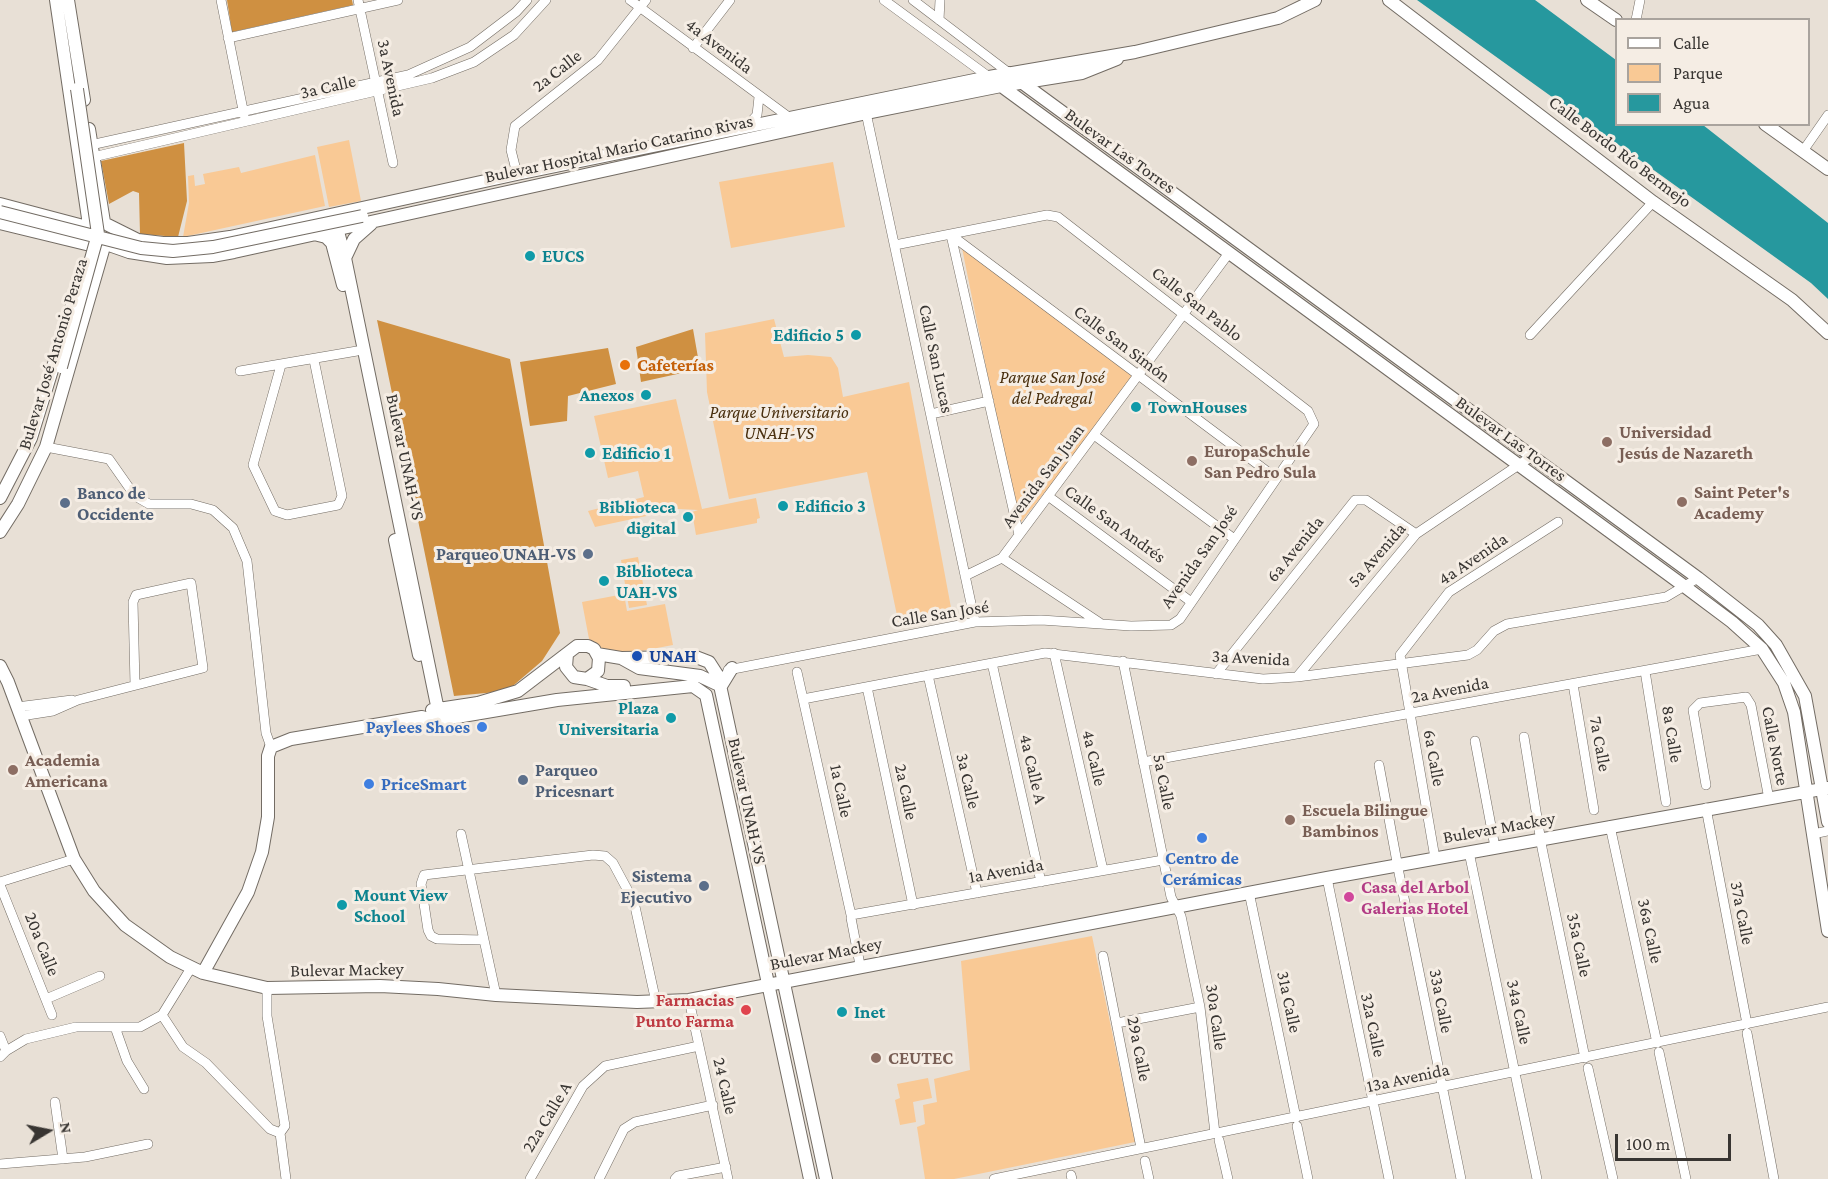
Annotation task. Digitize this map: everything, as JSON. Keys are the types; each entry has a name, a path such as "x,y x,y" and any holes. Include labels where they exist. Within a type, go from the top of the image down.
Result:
{"main road":[{"path":"0,223 88,245 106,247 112,233 106,224 91,144 56,0"},
{"path":"68,0 79,152 88,226 84,235 88,245"},
{"name":"Bulevar Hospital Mario Catarino Rivas","path":"106,247 147,255 189,258 234,252 865,108 989,77 1135,52 1278,18 1315,0"},
{"name":"Calle Bordo Río Bermejo","path":"1389,0 1653,202 1792,300 1828,333"},
{"path":"1587,0 1615,19"},
{"path":"51,431 50,407 98,234 70,50"},
{"name":"Bulevar Hospital Mario Catarino Rivas","path":"106,224 138,240 188,243 230,237 516,174 790,118 1082,73 1135,52"},
{"name":"Bulevar Las Torres","path":"1010,73 1698,578 1758,625 1776,645 1805,696 1826,789 1828,822"},
{"name":"Bulevar Las Torres","path":"989,77 1517,466 1684,586 1732,622 1762,649 1778,671 1790,695 1800,743 1828,931"},
{"path":"1768,126 1828,169"},
{"path":"0,212 141,248 173,251 213,247 362,216 394,208 412,198"},
{"path":"65,221 78,213 86,201"},
{"path":"0,204 88,226 96,221 106,224"},
{"path":"394,208 415,211"},
{"name":"Bulevar UNAH-VS","path":"330,215 339,229 345,258 433,715 693,686 706,695 810,1179"},
{"path":"345,258 354,238 378,220"},
{"name":"Bulevar UNAH-VS","path":"315,234 329,240 335,250 357,351 374,414"},
{"name":"Bulevar José Antonio Peraza","path":"0,498 37,422 88,245"},
{"name":"Bulevar José Antonio Peraza","path":"0,532 18,504 46,447 106,247"},
{"path":"37,422 50,407"},
{"path":"197,970 248,892 262,852 268,818 268,756 271,747 291,739 433,715 518,691 580,645 591,647 597,654 599,666 595,674 583,679 557,700"},
{"path":"567,654 566,667 571,675 607,686 630,686 639,691"},
{"path":"597,654 621,658 696,657 709,662 719,681"},
{"path":"621,658 639,668 700,676 719,681"},
{"name":"Bulevar Mackey","path":"0,666 74,859 94,891 124,925 158,950 197,970 267,988 380,986 496,995 656,1002 689,1000 782,980 1249,892 1706,808 1826,789"},
{"path":"719,681 732,668"},
{"name":"Bulevar UNAH-VS","path":"719,681 826,1179"},
{"path":"1800,743 1815,740"}],"street":[{"path":"220,0 246,123"},
{"path":"228,38 359,4 398,0"},
{"name":"3a Calle","path":"79,152 91,144 408,75 470,47 516,12 527,0"},
{"name":"3a Calle","path":"93,158 432,78 474,62 514,35 546,0"},
{"name":"4a Avenida","path":"630,0 643,4 693,48 790,118"},
{"path":"693,48 730,0"},
{"path":"884,0 989,77"},
{"path":"913,0 1010,73"},
{"path":"939,20 940,0"},
{"path":"1636,18 1640,0"},
{"name":"3a Avenida","path":"359,4 376,93 393,163"},
{"name":"2a Calle","path":"516,174 511,150 515,126 598,60 643,4"},
{"name":"4a Avenida","path":"747,127 757,115 759,97"},
{"name":"Calle San Lucas","path":"865,108 975,622"},
{"path":"1803,151 1828,114"},
{"path":"1530,335 1653,202"},
{"name":"Calle San Pablo","path":"951,235 1047,215 1058,217 1308,411 1314,419"},
{"path":"895,245 951,235 1019,535"},
{"name":"Calle San Simón","path":"951,235 1276,478"},
{"name":"Avenida San Juan","path":"965,576 1002,558 1229,253"},
{"path":"240,371 357,351"},
{"path":"280,365 253,465 275,511 287,515 338,504 342,496 314,360"},
{"path":"930,414 989,401"},
{"name":"Avenida San José","path":"1171,625 1180,619 1233,538 1314,424 1314,419"},
{"path":"1094,435 1233,538"},
{"path":"46,447 109,459 135,496 149,504 191,504 213,510 233,528 247,561 266,733 271,747"},
{"name":"5a Avenida","path":"1297,677 1416,534 1532,456"},
{"name":"Calle San Andrés","path":"1048,496 1190,601"},
{"name":"6a Avenida","path":"1216,674 1355,500 1366,500 1416,534"},
{"name":"4a Avenida","path":"1401,664 1402,650 1449,592 1558,522"},
{"path":"1002,558 1102,624"},
{"name":"3a Avenida","path":"803,699 1054,653 1263,679 1297,677 1468,655 1477,650 1494,631 1507,624 1666,597 1698,578"},
{"path":"19,712 42,709 203,668 191,583 136,595 134,602 135,685"},
{"name":"Calle San José","path":"732,668 796,665 975,622 1041,620 1160,627 1171,625"},
{"name":"2a Avenida","path":"1143,762 1762,649"},
{"name":"4a Calle","path":"1054,653 1102,870"},
{"name":"5a Calle","path":"1123,661 1163,860 1176,907"},
{"name":"4a Calle A","path":"992,663 1041,882"},
{"name":"6a Calle","path":"1401,664 1435,858"},
{"name":"1a Calle","path":"796,665 850,913 853,917 860,965"},
{"name":"8a Calle","path":"1645,671 1666,802"},
{"name":"3a Calle","path":"928,675 977,893"},
{"name":"7a Calle","path":"1572,684 1594,810"},
{"name":"2a Calle","path":"867,687 913,905"},
{"name":"Calle Norte","path":"1706,785 1692,714 1694,707 1700,703 1742,696 1749,699 1768,799"},
{"path":"1524,737 1542,839"},
{"path":"1475,741 1495,847"},
{"name":"33a Calle","path":"1379,765 1461,1179"},
{"name":"37a Calle","path":"1706,808 1774,1179"},
{"name":"36a Calle","path":"1610,826 1686,1179"},
{"path":"1813,834 1828,831"},
{"path":"461,834 496,995"},
{"name":"35a Calle","path":"1542,839 1585,1058"},
{"name":"34a Calle","path":"1469,852 1537,1179"},
{"path":"484,940 437,939 428,930 421,879 424,875 593,855 609,859 634,902 656,1002"},
{"path":"0,883 74,859"},
{"name":"1a Avenida","path":"853,917 1163,860"},
{"name":"32a Calle","path":"1326,878 1389,1179"},
{"name":"20a Calle","path":"0,883 52,1015"},
{"name":"31a Calle","path":"1249,892 1308,1179"},
{"name":"30a Calle","path":"1176,907 1181,916 1200,1007 1217,1136 1227,1179"},
{"name":"29a Calle","path":"1103,956 1141,1148"},
{"path":"0,1036 3,1054 26,1039 59,1030 76,1027 140,1027 162,1015 197,970"},
{"path":"46,999 100,976"},
{"path":"267,988 267,1016 285,1126 280,1132 286,1179"},
{"name":"24 Calle","path":"689,1000 728,1179"},
{"path":"1117,1023 1200,1007"},
{"name":"13a Avenida","path":"994,1179 1141,1148 1296,1122 1373,1102 1515,1072 1658,1047 1747,1028 1828,1007"},
{"path":"162,1015 183,1047 206,1063 270,1129 280,1132"},
{"path":"115,1027 127,1061 144,1089"},
{"name":"22a Calle A","path":"530,1179 583,1086 604,1066 699,1046"},
{"path":"1588,1068 1612,1179"},
{"path":"55,1102 63,1159"},
{"path":"599,1179 624,1129 635,1122 713,1106"},
{"path":"0,1164 63,1159 148,1144"},
{"path":"1145,1161 1149,1179"},
{"path":"675,1179 678,1176 726,1167"}],"green space":[{"path":"349,140 361,201 329,207 317,147"},
{"path":"315,155 325,206 183,237 189,203 188,176 194,175 195,186 205,184 203,174 239,167 241,173"},
{"path":"833,162 845,227 731,248 719,182"},
{"name":"Parque San José del Pedregal","path":"961,243 1137,376 1018,526"},
{"name":"Parque Universitario UNAH-VS","path":"774,319 784,357 808,355 831,357 838,368 843,397 909,382 952,613 899,625 867,472 729,499 707,392 705,333"},
{"path":"676,399 702,509 756,498 760,518 757,519 757,523 696,535 692,512 698,510 679,509 595,527 588,511 644,497 638,471 608,478 594,416"},
{"path":"638,557 647,605 629,608 621,560"},
{"path":"624,594 627,611 665,604 673,645 593,660 582,602"},
{"path":"1092,936 1135,1142 954,1179 925,1179 917,1127 925,1124 923,1105 937,1102 934,1079 970,1070 961,961"},
{"path":"928,1078 932,1098 913,1102 916,1122 900,1125 895,1100 900,1098 897,1084"}],"shaded area":[{"path":"227,0 352,0 353,5 232,32"},
{"path":"184,143 187,201 178,237 140,234 139,193 133,191 109,204 101,161"},
{"path":"377,320 510,359 560,633 542,661 507,691 454,696"},
{"path":"693,329 700,369 641,382 636,347"},
{"path":"608,348 616,384 568,396 567,421 530,426 520,362"}],"water":[{"path":"1417,0 1535,0 1615,59 1615,126 1704,126 1828,223 1828,299 1811,283"}],"place":[{"name":"EUCS","path":"530,256"},
{"name":"Edificio 5","path":"856,335"},
{"name":"Cafeterías","path":"625,365"},
{"name":"Anexos","path":"646,395"},
{"name":"TownHouses","path":"1136,407"},
{"name":"Universidad Jesús de Nazareth","path":"1607,442"},
{"name":"Edificio 1","path":"590,453"},
{"name":"EuropaSchule San Pedro Sula","path":"1192,461"},
{"name":"Saint Peter's Academy","path":"1682,502"},
{"name":"Banco de Occidente","path":"65,503"},
{"name":"Edificio 3","path":"783,506"},
{"name":"Biblioteca digital","path":"688,517"},
{"name":"Parqueo UNAH-VS","path":"588,554"},
{"name":"Biblioteca UAH-VS","path":"604,581"},
{"name":"UNAH","path":"637,656"},
{"name":"Plaza Universitaria","path":"671,718"},
{"name":"Paylees Shoes","path":"482,727"},
{"name":"Academia Americana","path":"13,770"},
{"name":"Parqueo Pricesnart","path":"523,780"},
{"name":"PriceSmart","path":"369,784"},
{"name":"Escuela Bilingue Bambinos","path":"1290,820"},
{"name":"Centro de Cerámicas","path":"1202,838"},
{"name":"Sistema Ejecutivo","path":"704,886"},
{"name":"Casa del Arbol Galerias Hotel","path":"1349,897"},
{"name":"Mount View School","path":"342,905"},
{"name":"Farmacias Punto Farma","path":"746,1010"},
{"name":"Inet","path":"842,1012"},
{"name":"CEUTEC","path":"876,1058"}]}
